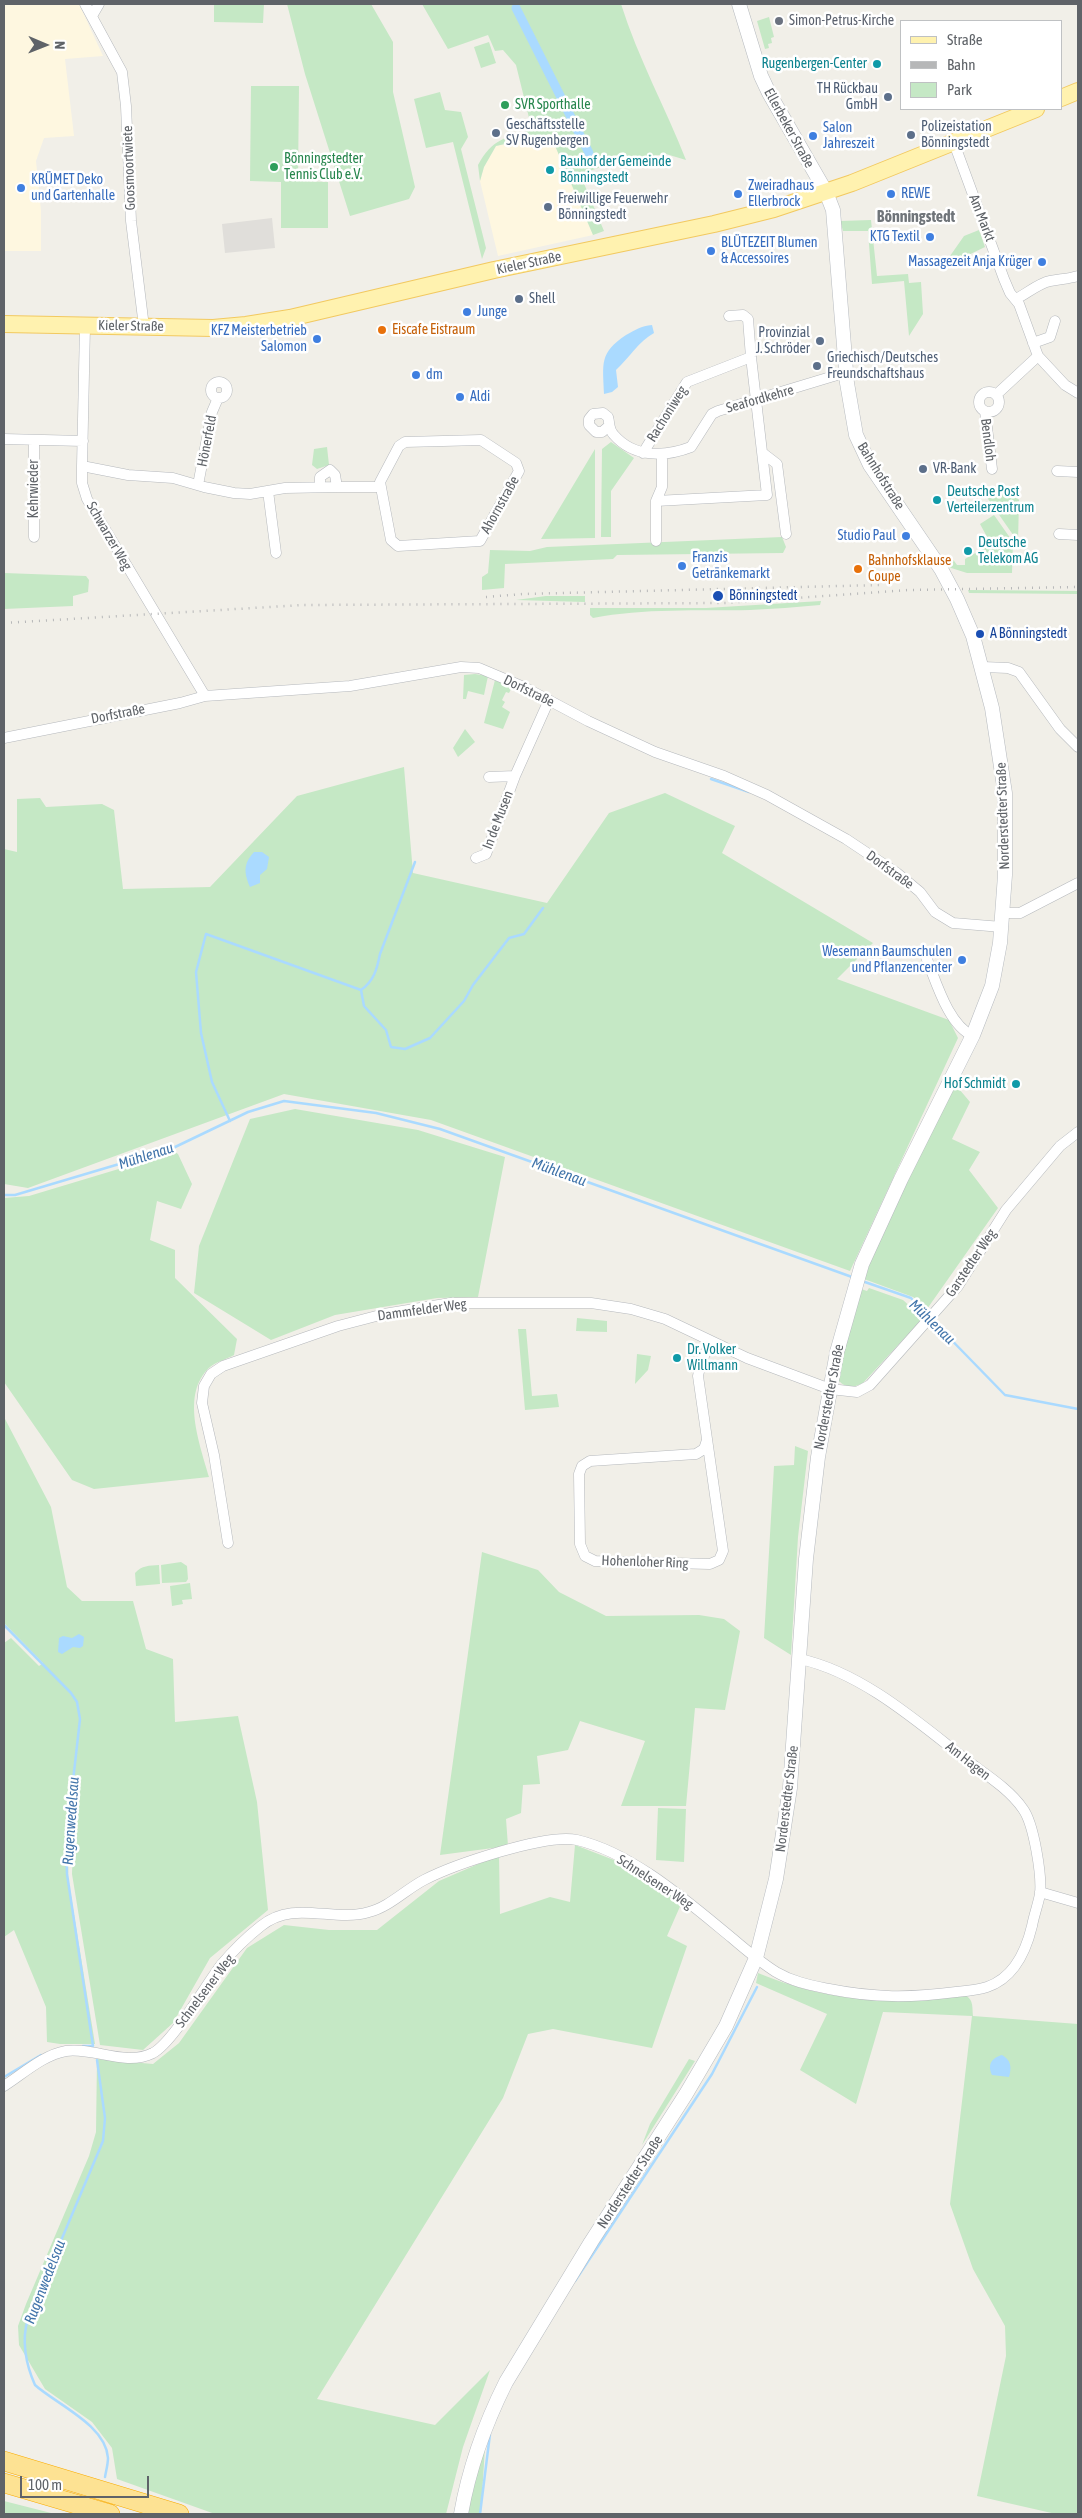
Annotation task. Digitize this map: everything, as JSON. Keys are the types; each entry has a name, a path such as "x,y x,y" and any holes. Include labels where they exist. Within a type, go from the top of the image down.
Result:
{"highway":[{"path":"4,2461 178,2514"},
{"path":"4,2483 110,2514"}],"main road":[{"name":"Ellerbeker Straße","path":"739,4 761,76 826,192"},
{"path":"1062,98 1078,91"},
{"name":"Kieler Straße","path":"4,324 213,328 290,318 494,270 714,224 774,209 826,192 1034,110"},
{"name":"Bahnhofstraße","path":"826,192 834,210 852,418 862,451 941,569 957,599"},
{"name":"Norderstedter Straße","path":"461,2514 476,2453 494,2405 506,2382 591,2242 686,2094 726,2026 756,1958 776,1880 790,1788 806,1559 815,1480 830,1389 853,1290 862,1264 901,1179 972,1036 992,986 1002,920 1005,793 1000,747 982,667 972,633 957,599"}],"street":[{"name":"Goosmoortwiete","path":"85,4 122,72 126,106 131,221 144,327"},
{"path":"92,16 99,4"},
{"name":"Am Markt","path":"954,143 1013,296"},
{"path":"1078,276 1043,284 1038,288 1013,296 1019,304 1038,356 1065,385 1078,392"},
{"path":"656,501 768,497 764,454 755,401 748,319 743,316 729,316"},
{"path":"1033,343 1050,337 1055,322"},
{"name":"Schwarzer Weg","path":"85,326 82,483 87,499 96,517 205,696"},
{"name":"Bendloh","path":"996,394 1038,356"},
{"name":"Rachoniweg","path":"643,454 687,382 751,357"},
{"name":"Seafordkehre","path":"609,426 613,435 643,454 662,455 691,447 712,414 718,411 847,372"},
{"name":"Bendloh","path":"992,469 985,411 979,405 981,394 989,392 996,394"},
{"name":"Bendloh","path":"985,411 989,412 998,407 996,394"},
{"name":"Hönerfeld","path":"198,485 212,412 218,398"},
{"name":"Kehrwieder","path":"4,439 83,441"},
{"name":"Kehrwieder","path":"34,440 34,537"},
{"name":"Ahornstraße","path":"481,440 516,463 519,471 480,541 398,546 391,540 381,487 380,482 399,446 405,442 481,440"},
{"path":"764,454 778,464 786,534"},
{"path":"656,541 656,501 662,487 662,455"},
{"path":"82,466 128,475 173,478 234,493 250,494 285,488 320,486 381,487"},
{"path":"320,486 320,477 330,470 335,475 337,487"},
{"path":"1057,471 1078,472"},
{"path":"268,491 276,553"},
{"path":"1059,534 1078,535"},
{"name":"Dorfstraße","path":"4,738 180,703 205,696 328,688 466,667 479,668 550,700 588,721 655,752 724,776 773,798 846,839 898,873 920,892 935,912 953,923 1002,920 1020,914 1078,883"},
{"path":"982,667 1008,668 1019,672 1060,729 1078,747"},
{"name":"In de Musen","path":"476,858 486,854 515,776 550,700"},
{"name":"In de Musen","path":"489,777 515,776"},
{"path":"926,957 942,996 958,1026 972,1036"},
{"name":"Garstedter Weg","path":"830,1389 857,1392 863,1390 958,1286 1006,1210 1060,1146 1078,1132"},
{"name":"Dammfelder Weg","path":"228,1543 214,1456 202,1403 204,1386 211,1374 224,1366 338,1326 384,1314 451,1303 590,1303 612,1306 665,1319 711,1342 830,1389"},
{"name":"Hohenloher Ring","path":"707,1440 704,1448 696,1454 590,1461 582,1466 579,1474 580,1544 585,1556 595,1561 710,1564 720,1560 723,1551 698,1376 701,1362 711,1342"},
{"name":"Am Hagen","path":"800,1659 822,1664 869,1690 915,1719 1008,1792 1025,1811 1034,1836 1040,1892"},
{"name":"Schnelsener Weg","path":"4,2086 50,2055 68,2051 128,2059 153,2053 172,2034 223,1963 261,1925 279,1915 294,1912 358,1915 373,1912 423,1881 470,1861 518,1847 567,1839 576,1840 604,1850 639,1868 687,1901 756,1958 798,1982 864,1996 914,1998 990,1986 1012,1972 1028,1943 1040,1892"},
{"path":"1040,1892 1078,1903"}],"shaded area":[{"path":"4,4 79,4 103,56 65,59 74,136 44,138 36,161 41,211 41,251 4,251"},
{"path":"550,134 593,235 498,256 480,181 484,167 496,146"},
{"path":"272,218 275,248 225,253 222,224"}],"green space":[{"path":"214,4 264,4 263,23 214,22"},
{"path":"287,4 371,4 393,42 393,92 415,187 409,199 350,216 305,74"},
{"path":"422,4 621,4 635,44 686,160 666,154 623,160 580,174 604,231 593,235 550,134 496,146 484,167 480,181 478,165 494,144 507,137 532,130 516,65 503,50 495,51 488,35 448,49"},
{"path":"769,17 774,37 771,38 772,43 768,44 769,48 765,49 757,21"},
{"path":"489,42 496,63 481,68 474,47"},
{"name":"Bönningstedter Tennis Club e.V.","path":"251,86 299,86 298,181 328,182 328,228 281,228 281,182 250,181"},
{"path":"440,92 445,110 461,112 468,137 461,149 486,248 482,259 453,142 426,148 414,99"},
{"path":"871,220 877,276 908,274 909,283 921,282 923,314 909,336 904,281 872,284 868,231 843,231 840,221"},
{"path":"979,230 985,247 960,259 950,256 964,236"},
{"path":"611,442 634,458 611,491 611,537 601,537 602,449"},
{"path":"327,447 329,465 317,469 312,465 314,449"},
{"path":"595,449 595,538 541,539"},
{"path":"995,492 1014,492 1019,500 1018,542 986,496"},
{"path":"994,515 1013,542 1012,573 967,573 948,567 952,558 957,565 965,565 965,559 991,544 980,524"},
{"path":"782,537 786,547 783,553 617,555 613,559 505,564 504,588 482,590 482,577 488,573 490,550 530,551 547,547"},
{"path":"4,573 86,576 89,580 88,592 73,596 73,606 4,609"},
{"path":"968,590 1078,591 1078,594 969,593"},
{"path":"546,596 585,596 585,602 516,600"},
{"path":"821,601 820,605 768,609 651,611 593,618 590,615 590,608 706,608"},
{"path":"464,675 488,676 484,695 468,691 466,699 463,699"},
{"path":"495,680 512,687 509,693 506,692 502,700 505,702 502,707 510,712 503,729 484,723"},
{"path":"465,729 475,742 458,757 453,748"},
{"path":"404,767 413,873 547,903 609,813 665,793 735,826 722,853 873,943 837,979 949,1020 958,1038 850,1271 431,1120 284,1094 28,1188 4,1184 4,849 17,852 17,799 40,798 46,807 102,804 114,810 123,889 210,887 297,796"},
{"path":"954,1083 970,1102 952,1139 980,1152 969,1170 998,1208 927,1309 913,1297 864,1279 868,1262"},
{"path":"295,1109 418,1130 505,1157 478,1297 437,1298 335,1315 271,1340 194,1293 199,1246 250,1119"},
{"path":"175,1152 178,1154 192,1184 181,1209 157,1201 150,1240 175,1250 175,1278 237,1339 234,1355 210,1367 201,1378 196,1391 194,1405 197,1435 209,1477 94,1489 72,1480 4,1382 4,1198 29,1196"},
{"path":"869,1288 903,1300 923,1318 863,1383 853,1387 847,1386 839,1381 842,1345 861,1289 867,1291"},
{"path":"577,1318 607,1321 607,1332 576,1331"},
{"path":"518,1329 526,1329 532,1396 557,1394 559,1407 525,1410"},
{"path":"637,1354 651,1356 648,1370 635,1384"},
{"path":"4,1417 51,1507 67,1587 82,1601 133,1601 146,1649 173,1659 175,1722 238,1716 257,1802 268,1910 210,1958 173,2023 143,2050 100,2045 72,1874 73,1844 69,1844 68,1877 95,2044 47,2042 46,2007 14,1930 4,1937 4,1643 11,1638 39,1666 43,1663 4,1623"},
{"path":"795,1446 808,1451 798,1537 791,1655 764,1638 774,1466 794,1465"},
{"path":"482,1552 538,1570 559,1592 606,1616 699,1615 724,1619 740,1631 725,1710 695,1708 686,1806 621,1806 645,1741 580,1721 568,1750 537,1756 540,1784 523,1785 521,1813 506,1819 508,1846 440,1855"},
{"path":"181,1562 187,1566 188,1579 186,1582 162,1583 161,1565"},
{"path":"159,1565 160,1584 136,1586 135,1573 138,1570 146,1566"},
{"path":"190,1583 192,1599 182,1600 183,1604 172,1606 170,1586"},
{"path":"658,1808 686,1809 684,1862 656,1860"},
{"path":"575,1845 614,1860 682,1902 667,1936 687,1946 652,2048 553,2029 528,2034 503,2098 317,2399 435,2425 490,2370 463,2447 446,2514 215,2514 117,2479 112,2448 92,2422 45,2389 19,2345 18,2326 89,2156 96,2132 97,2059 153,2064 179,2043 247,1948 284,1925 329,1930 377,1930 439,1881 499,1855 500,1914 550,1897 570,1902"},
{"path":"758,1973 810,1990 859,1999 908,1999 963,1994 971,2001 973,2016 1078,2024 1078,2514 1056,2514 977,2496 1006,2356 1005,2326 973,2269 950,2204 972,2016 883,2012 856,2104 800,2070 827,2014 756,1983"},
{"path":"689,2059 695,2061 642,2145 650,2124"},
{"path":"485,2446 481,2514 466,2514 471,2485"},
{"path":"4,2501 55,2514 4,2514"}],"water":[{"path":"652,325 654,333 639,345 616,370 618,387 612,392 604,394 603,366 611,347 632,331"},
{"path":"254,852 262,852 269,857 267,869 260,875 260,883 250,887 246,865"},
{"path":"79,1634 84,1637 83,1646 80,1648 73,1647 62,1654 58,1652 59,1638 63,1636 72,1638"},
{"path":"1002,2055 1010,2064 1009,2077 992,2075 991,2062"}],"waterway":[{"path":"516,8 589,153"},
{"path":"711,779 749,792"},
{"path":"361,990 369,983 378,965 380,954 415,862"},
{"path":"230,1121 212,1082 201,1033 196,972 206,934 361,990 364,1006 386,1030 391,1047 405,1049 430,1038 464,1001 473,985 509,938 524,934 543,908"},
{"name":"Mühlenau","path":"4,1195 15,1195 173,1148 248,1112 284,1101 376,1113 440,1129 852,1277"},
{"name":"Mühlenau","path":"862,1281 911,1298 928,1317"},
{"name":"Mühlenau","path":"932,1320 1005,1395 1078,1409"},
{"name":"Rugenwedelsau","path":"4,1625 71,1693 77,1702 80,1719 66,1843 67,1874 93,2046 83,2046"},
{"path":"575,2281 712,2074 757,1987"},
{"path":"4,2077 41,2055"},
{"name":"Rugenwedelsau","path":"97,2060 105,2118 103,2141 28,2319 25,2344 27,2361 35,2385 79,2416 99,2435 105,2446 108,2458 105,2477"},
{"path":"480,2514 490,2434"}],"railway":[{"path":"486,597 523,594 880,585"},
{"path":"4,623 303,605 726,603 908,590 1078,587"}],"place":[{"name":"Simon-Petrus-Kirche","path":"779,21"},
{"name":"Rugenbergen-Center","path":"877,64"},
{"name":"TH Rückbau GmbH","path":"888,97"},
{"name":"SVR Sporthalle","path":"505,105"},
{"name":"Geschäftsstelle SV Rugenbergen","path":"496,133"},
{"name":"Polizeistation Bönningstedt","path":"911,135"},
{"name":"Salon Jahreszeit","path":"813,136"},
{"name":"Bönningstedter Tennis Club e.V.","path":"274,167"},
{"name":"Bauhof der Gemeinde Bönningstedt","path":"550,170"},
{"name":"KRÜMET Deko und Gartenhalle","path":"21,188"},
{"name":"Zweiradhaus Ellerbrock","path":"738,194"},
{"name":"REWE","path":"891,194"},
{"name":"Freiwillige Feuerwehr Bönningstedt","path":"548,207"},
{"name":"KTG Textil","path":"930,237"},
{"name":"BLÜTEZEIT Blumen & Accessoires","path":"711,251"},
{"name":"Massagezeit Anja Krüger","path":"1042,262"},
{"name":"Shell","path":"519,299"},
{"name":"Junge","path":"467,312"},
{"name":"Eiscafe Eistraum","path":"382,330"},
{"name":"KFZ Meisterbetrieb Salomon","path":"317,339"},
{"name":"Provinzial J. Schröder","path":"820,341"},
{"name":"Griechisch/Deutsches Freundschaftshaus","path":"817,366"},
{"name":"dm","path":"416,375"},
{"name":"Aldi","path":"460,397"},
{"name":"VR-Bank","path":"923,469"},
{"name":"Deutsche Post Verteilerzentrum","path":"937,500"},
{"name":"Studio Paul","path":"906,536"},
{"name":"Deutsche Telekom AG","path":"968,551"},
{"name":"Franzis Getränkemarkt","path":"682,566"},
{"name":"Bahnhofsklause Coupe","path":"858,569"},
{"name":"Bönningstedt","path":"718,596"},
{"name":"A Bönningstedt","path":"980,634"},
{"name":"Wesemann Baumschulen und Pflanzencenter","path":"962,960"},
{"name":"Hof Schmidt","path":"1016,1084"},
{"name":"Dr. Volker Willmann","path":"677,1358"}],"district":[{"name":"Bönningstedt","path":"916,217"}]}
